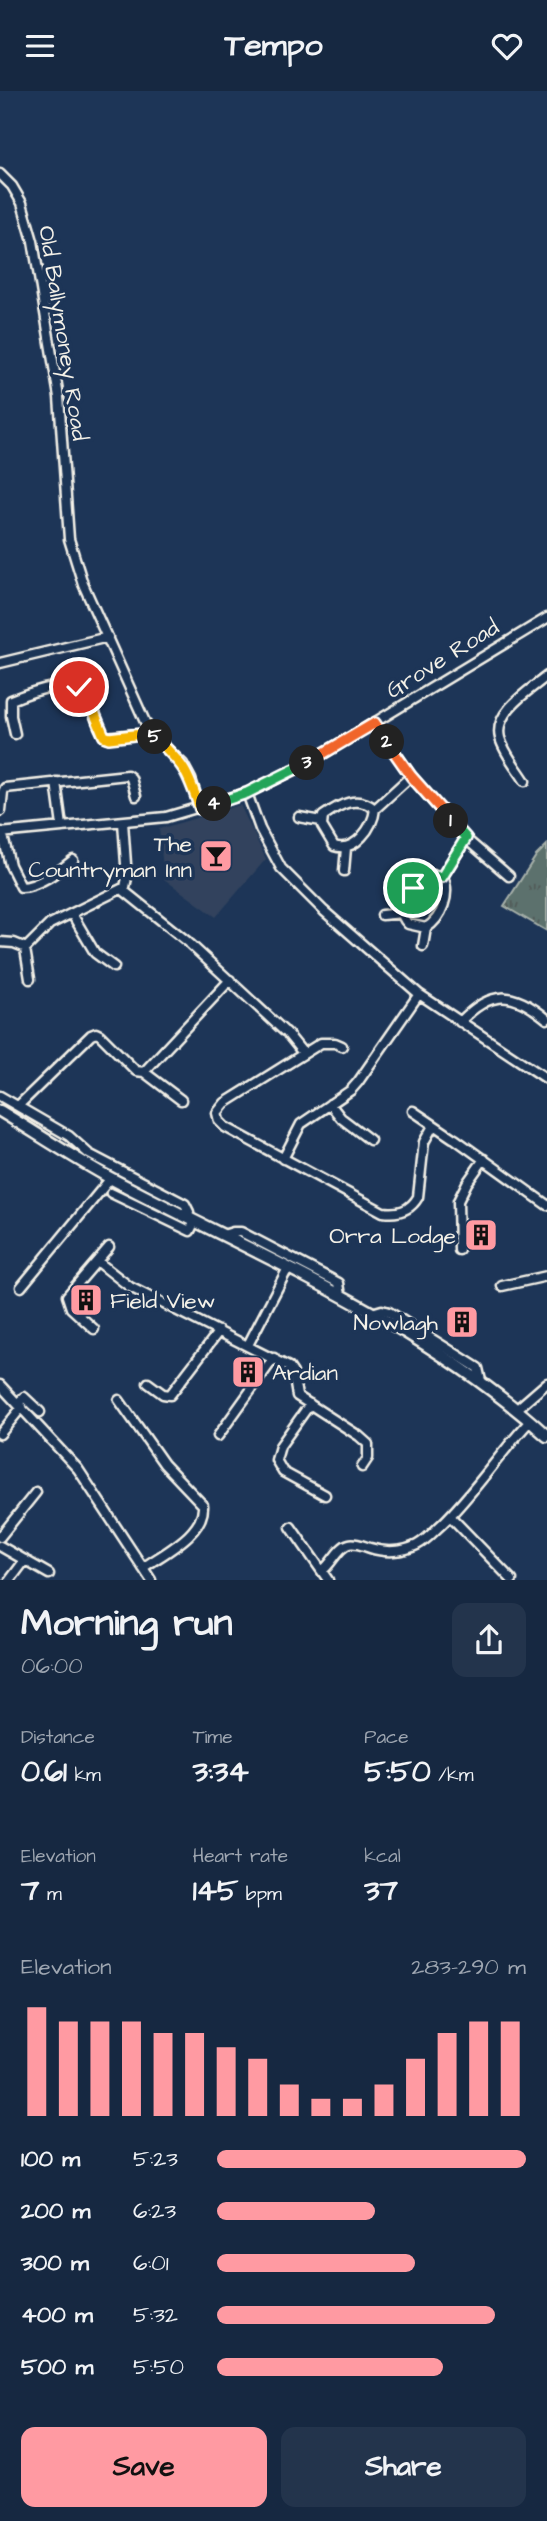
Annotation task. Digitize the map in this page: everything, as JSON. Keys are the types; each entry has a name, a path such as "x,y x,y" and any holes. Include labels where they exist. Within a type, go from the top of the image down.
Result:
{"main road":[{"path":"0,1111 111,1178 372,1313 481,1381 547,1436"}],"street":[{"name":"Old Ballymoney Road","path":"0,174 12,186 22,203 33,241 59,397 69,539 83,584 150,733 183,764 191,779 200,809"},
{"name":"Grove Road","path":"1,832 166,817 247,793 301,768 547,618"},
{"path":"0,663 108,637"},
{"path":"525,781 502,743 500,727 511,707 547,675"},
{"path":"15,734 10,716 11,700 69,684 86,693 105,737 150,733"},
{"path":"375,723 411,776 466,838 509,876"},
{"path":"1,811 5,788 57,782 127,775 136,796"},
{"path":"321,821 332,844 338,848 346,848 354,844 374,816 375,809 411,776"},
{"path":"57,782 62,826"},
{"path":"247,793 269,848 281,868 324,911 419,994 547,1079"},
{"path":"321,821 323,816 346,802 363,803 375,809"},
{"path":"299,817 321,821"},
{"path":"26,948 47,926 123,890 127,878 123,822"},
{"path":"1,832 19,886 26,888 73,860"},
{"path":"442,877 466,838"},
{"path":"344,871 346,848"},
{"path":"0,869 10,865"},
{"path":"426,927 408,924 402,913 403,899 427,876 442,877"},
{"path":"423,946 426,927 436,919 446,897 446,885 442,877"},
{"path":"123,890 230,980 285,1031 303,1053"},
{"path":"382,915 402,913"},
{"path":"72,914 95,953 114,967"},
{"path":"0,941 26,948"},
{"path":"26,948 30,979"},
{"path":"144,1072 230,980"},
{"path":"283,1159 301,1124 358,1082 419,994"},
{"path":"460,1022 477,1005 500,997 524,1002 547,1019"},
{"path":"18,1106 93,1033 100,1035 136,1071 144,1072 181,1100"},
{"path":"342,1046 325,1042 303,1053 225,1103 217,1113 219,1121 225,1127 383,1212 399,1212 410,1207 418,1197 424,1142 433,1126"},
{"path":"0,1096 69,1136 89,1154 185,1204 191,1219 190,1231 111,1193"},
{"path":"330,1104 341,1118 370,1140"},
{"path":"413,1111 547,1205"},
{"path":"62,1149 69,1136"},
{"path":"459,1250 457,1202 484,1159"},
{"path":"21,1287 111,1178"},
{"path":"223,1235 241,1232 339,1283 341,1296"},
{"path":"94,1329 70,1306 67,1296 109,1247"},
{"path":"97,1261 130,1287 274,1358 292,1370 296,1395 365,1440 369,1455 367,1463 362,1467"},
{"path":"248,1345 288,1268"},
{"path":"502,1286 547,1276"},
{"path":"148,1383 163,1394 170,1395 219,1331"},
{"path":"218,1436 274,1358"},
{"path":"517,1409 547,1383"},
{"path":"0,1385 78,1469 147,1574"},
{"path":"0,1434 24,1397 40,1412"},
{"path":"119,1400 164,1465 203,1505 202,1516 190,1534 139,1580"},
{"path":"310,1404 279,1446 276,1460 283,1472 325,1495"},
{"path":"322,1571 345,1546 356,1544 375,1550 393,1551 407,1549 423,1541 450,1516 530,1420"},
{"path":"0,1537 36,1492"},
{"path":"450,1516 512,1580"},
{"path":"291,1527 328,1580"},
{"path":"0,1546 50,1574"},
{"path":"10,1580 24,1560"}],"shaded area":[{"path":"240,805 266,859 216,917 164,879 159,829"}],"green space":[{"path":"547,845 547,931 504,906 536,856"}],"place":[{"name":"The Countryman Inn","path":"216,856"},
{"name":"Orra Lodge","path":"481,1235"},
{"name":"Field View","path":"86,1300"},
{"name":"Nowlagh","path":"462,1322"},
{"name":"Ardian","path":"248,1372"}],"route":[{"path":"79,687 87,695 101,733 106,738 150,733 183,764 196,792 200,809 273,782 375,723 411,776 466,838 442,877 427,876 413,888"}]}
